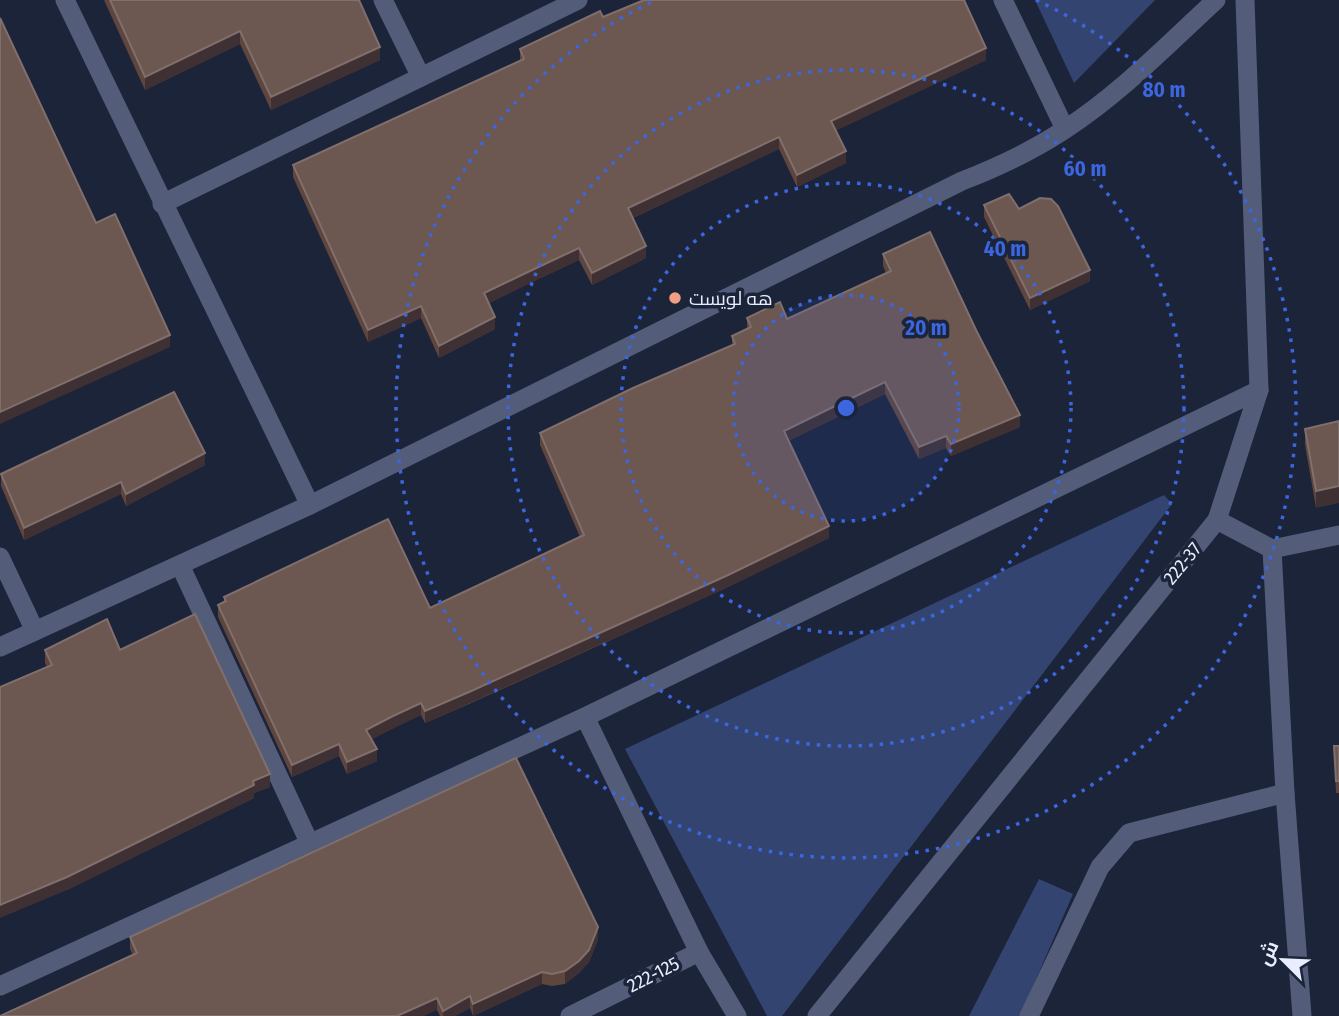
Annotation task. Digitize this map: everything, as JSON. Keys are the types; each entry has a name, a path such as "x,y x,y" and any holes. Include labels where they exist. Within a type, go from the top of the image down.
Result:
{"street":[{"path":"65,0 310,505"},
{"path":"383,0 421,77"},
{"path":"162,204 578,0"},
{"path":"1003,0 1065,129"},
{"path":"0,647 310,505 962,181 998,167 1065,129 1117,90 1216,0"},
{"name":"222-37","path":"817,1016 1217,520 1259,390 1245,0"},
{"path":"0,986 585,717 1259,390"},
{"path":"1217,520 1272,549 1339,535"},
{"path":"1272,549 1285,793 1302,1016"},
{"path":"0,557 36,631"},
{"path":"180,565 310,844"},
{"path":"585,717 699,952 737,1016"},
{"path":"1029,1016 1100,867 1129,833 1285,793"},
{"name":"222-125","path":"570,1016 699,952"}],"shaded area":[{"path":"1035,0 1155,0 1074,83"},
{"path":"1164,495 1172,504 782,1016 767,1016 625,749"},
{"path":"1039,879 1073,894 1020,1016 969,1016"}],"building":[{"path":"110,0 359,0 380,47 271,97 240,31 145,77"},
{"path":"644,0 964,0 986,48 831,121 846,151 797,175 779,137 628,208 646,246 592,273 579,248 484,293 495,317 439,346 421,306 368,330 293,165 524,59 520,49 600,11 603,17"},
{"path":"0,18 96,223 115,214 170,335 0,412"},
{"path":"1009,194 1019,209 1040,198 1051,199 1058,206 1090,270 1030,298 984,205"},
{"path":"930,232 1020,415 951,444 946,436 919,447 885,382 784,431 829,526 726,576 469,692 425,711 421,703 393,716 366,730 377,749 347,762 339,744 292,765 218,605 226,601 224,597 388,519 430,608 584,535 540,433 633,388 735,344 732,336 751,327 747,318 780,302 787,319 891,271 883,254"},
{"path":"174,392 205,453 126,494 121,482 24,528 1,474"},
{"path":"1339,421 1339,486 1316,491 1305,429"},
{"path":"195,614 270,774 253,781 254,785 67,877 0,905 0,687 52,665 45,650 107,619 120,650"},
{"path":"1334,746 1339,746 1339,781 1336,781"},
{"path":"516,758 598,927 589,950 565,971 552,974 542,972 473,1004 470,996 443,1011 437,998 397,1016 0,1016 137,953 130,937"}],"place":[{"name":"هه لويست","path":"675,298"}]}
